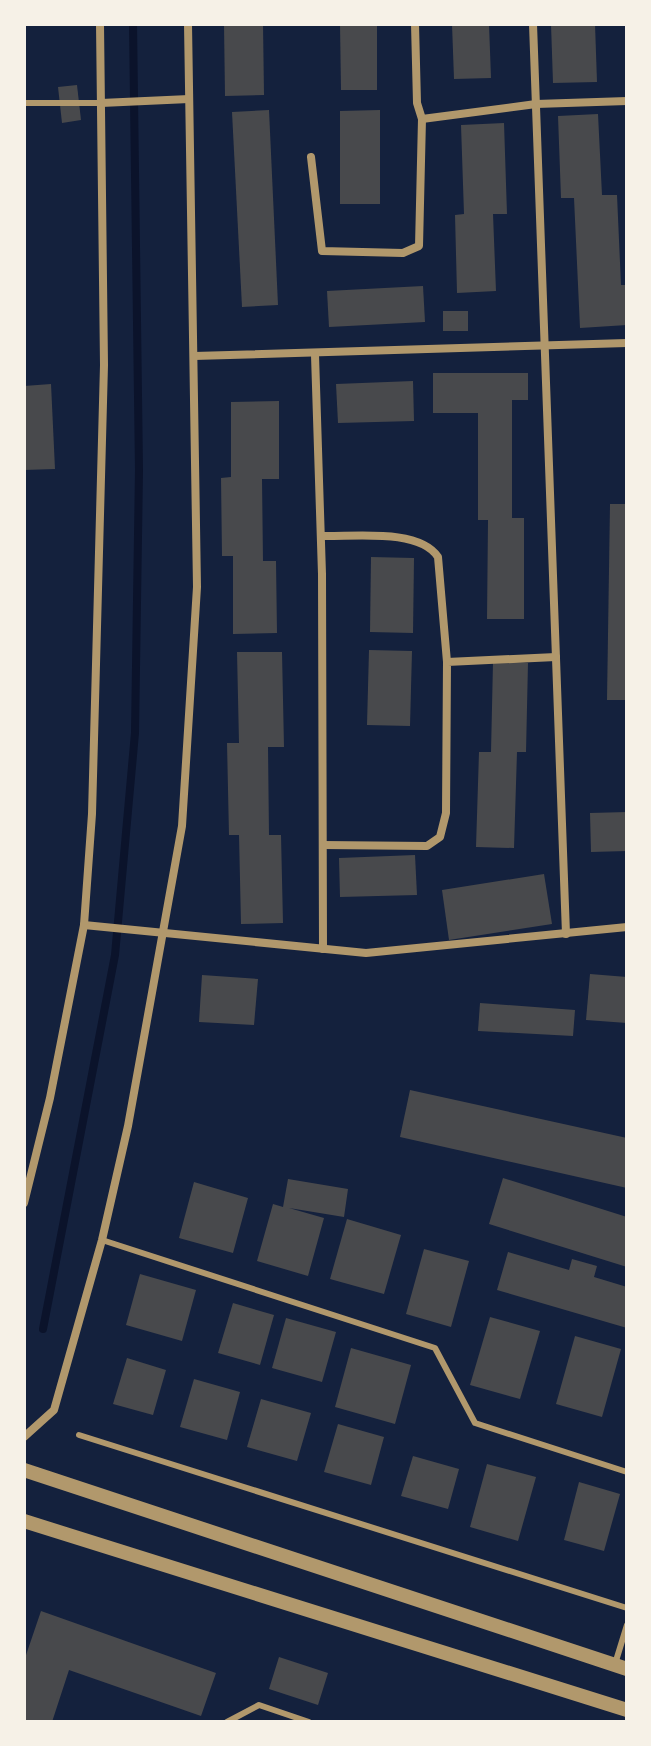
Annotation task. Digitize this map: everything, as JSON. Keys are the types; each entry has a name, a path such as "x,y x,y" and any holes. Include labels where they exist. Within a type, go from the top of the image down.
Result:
{"street":[{"path":"24,1203 50,1098 84,925 92,814 104,365 100,24"},
{"path":"24,1437 54,1410 102,1240 128,1126 182,826 197,587 188,24"},
{"path":"311,157 322,251 403,253 419,246 422,119 417,103 415,24"},
{"path":"533,24 566,934"},
{"path":"101,103 189,99"},
{"path":"422,119 536,104 627,101"},
{"path":"194,356 315,355 627,343"},
{"path":"315,355 321,536 323,949"},
{"path":"321,536 415,539 430,545 438,557 447,662 446,813 440,837 427,846 323,845"},
{"path":"447,662 556,657"},
{"path":"84,925 366,953 627,927"},
{"path":"24,1470 621,1667"},
{"path":"24,1521 627,1710"}],"lane":[{"path":"24,103 101,103"},
{"path":"102,1240 435,1348 475,1423 626,1470"},
{"path":"79,1435 627,1608"},
{"path":"621,1667 627,1625"},
{"path":"227,1722 259,1705 309,1722"}],"building":[{"path":"224,24 263,24 264,95 225,96"},
{"path":"340,24 377,24 377,90 341,90"},
{"path":"452,24 489,24 491,78 454,79"},
{"path":"551,24 595,24 597,82 553,83"},
{"path":"77,85 81,120 62,123 58,87"},
{"path":"269,110 278,305 242,307 232,112"},
{"path":"380,110 380,204 340,204 340,111"},
{"path":"598,114 602,195 617,195 621,285 627,285 627,325 580,328 574,198 561,198 558,116"},
{"path":"504,123 507,214 493,214 496,291 457,293 455,215 464,214 461,125"},
{"path":"423,286 425,322 329,327 327,291"},
{"path":"443,311 468,311 468,331 443,331"},
{"path":"433,373 528,373 528,400 512,400 512,518 524,518 524,619 487,619 488,520 478,520 478,413 433,413"},
{"path":"413,381 414,421 338,423 336,384"},
{"path":"51,384 55,469 24,470 24,386"},
{"path":"279,401 279,479 262,479 263,561 276,561 277,633 233,634 233,556 222,556 221,478 231,477 231,402"},
{"path":"610,504 627,504 627,700 607,700"},
{"path":"371,557 414,558 413,633 370,632"},
{"path":"369,650 412,651 410,726 367,725"},
{"path":"237,652 282,652 284,747 268,747 269,835 281,835 283,923 241,924 239,835 229,835 227,743 239,743"},
{"path":"493,662 528,663 526,752 517,752 514,848 476,847 479,752 491,752"},
{"path":"627,812 627,851 591,852 590,813"},
{"path":"415,855 417,895 340,897 339,858"},
{"path":"544,874 552,924 449,940 442,890"},
{"path":"590,974 627,977 627,1023 586,1020"},
{"path":"202,975 258,979 254,1025 199,1022"},
{"path":"480,1003 575,1010 573,1036 478,1031"},
{"path":"410,1090 627,1138 627,1188 400,1137"},
{"path":"503,1178 627,1217 627,1267 489,1224"},
{"path":"288,1179 348,1189 344,1217 289,1208 324,1218 308,1276 257,1261 273,1204 283,1207"},
{"path":"194,1182 248,1198 233,1253 179,1238"},
{"path":"347,1219 401,1235 384,1294 330,1279"},
{"path":"424,1249 469,1261 451,1327 406,1314"},
{"path":"508,1252 569,1270 572,1259 597,1266 594,1277 627,1287 627,1328 497,1290"},
{"path":"140,1274 196,1290 182,1341 126,1325"},
{"path":"233,1303 274,1315 260,1365 218,1353"},
{"path":"490,1317 540,1331 520,1399 470,1385"},
{"path":"286,1318 336,1332 322,1382 272,1368"},
{"path":"575,1336 621,1349 602,1417 556,1404"},
{"path":"351,1348 411,1365 395,1424 335,1407"},
{"path":"127,1358 166,1370 153,1415 113,1404"},
{"path":"194,1379 240,1392 227,1440 180,1427"},
{"path":"261,1399 311,1413 297,1461 247,1447"},
{"path":"338,1424 384,1437 371,1485 324,1472"},
{"path":"413,1456 459,1469 448,1509 401,1496"},
{"path":"487,1464 536,1477 518,1541 470,1527"},
{"path":"579,1482 620,1494 604,1551 564,1540"},
{"path":"41,1611 216,1673 201,1716 69,1670 52,1722 24,1722 24,1661"},
{"path":"279,1657 328,1673 318,1705 269,1689"}],"waterway":[{"path":"43,1329 115,955 135,733 139,470 133,24"}]}
